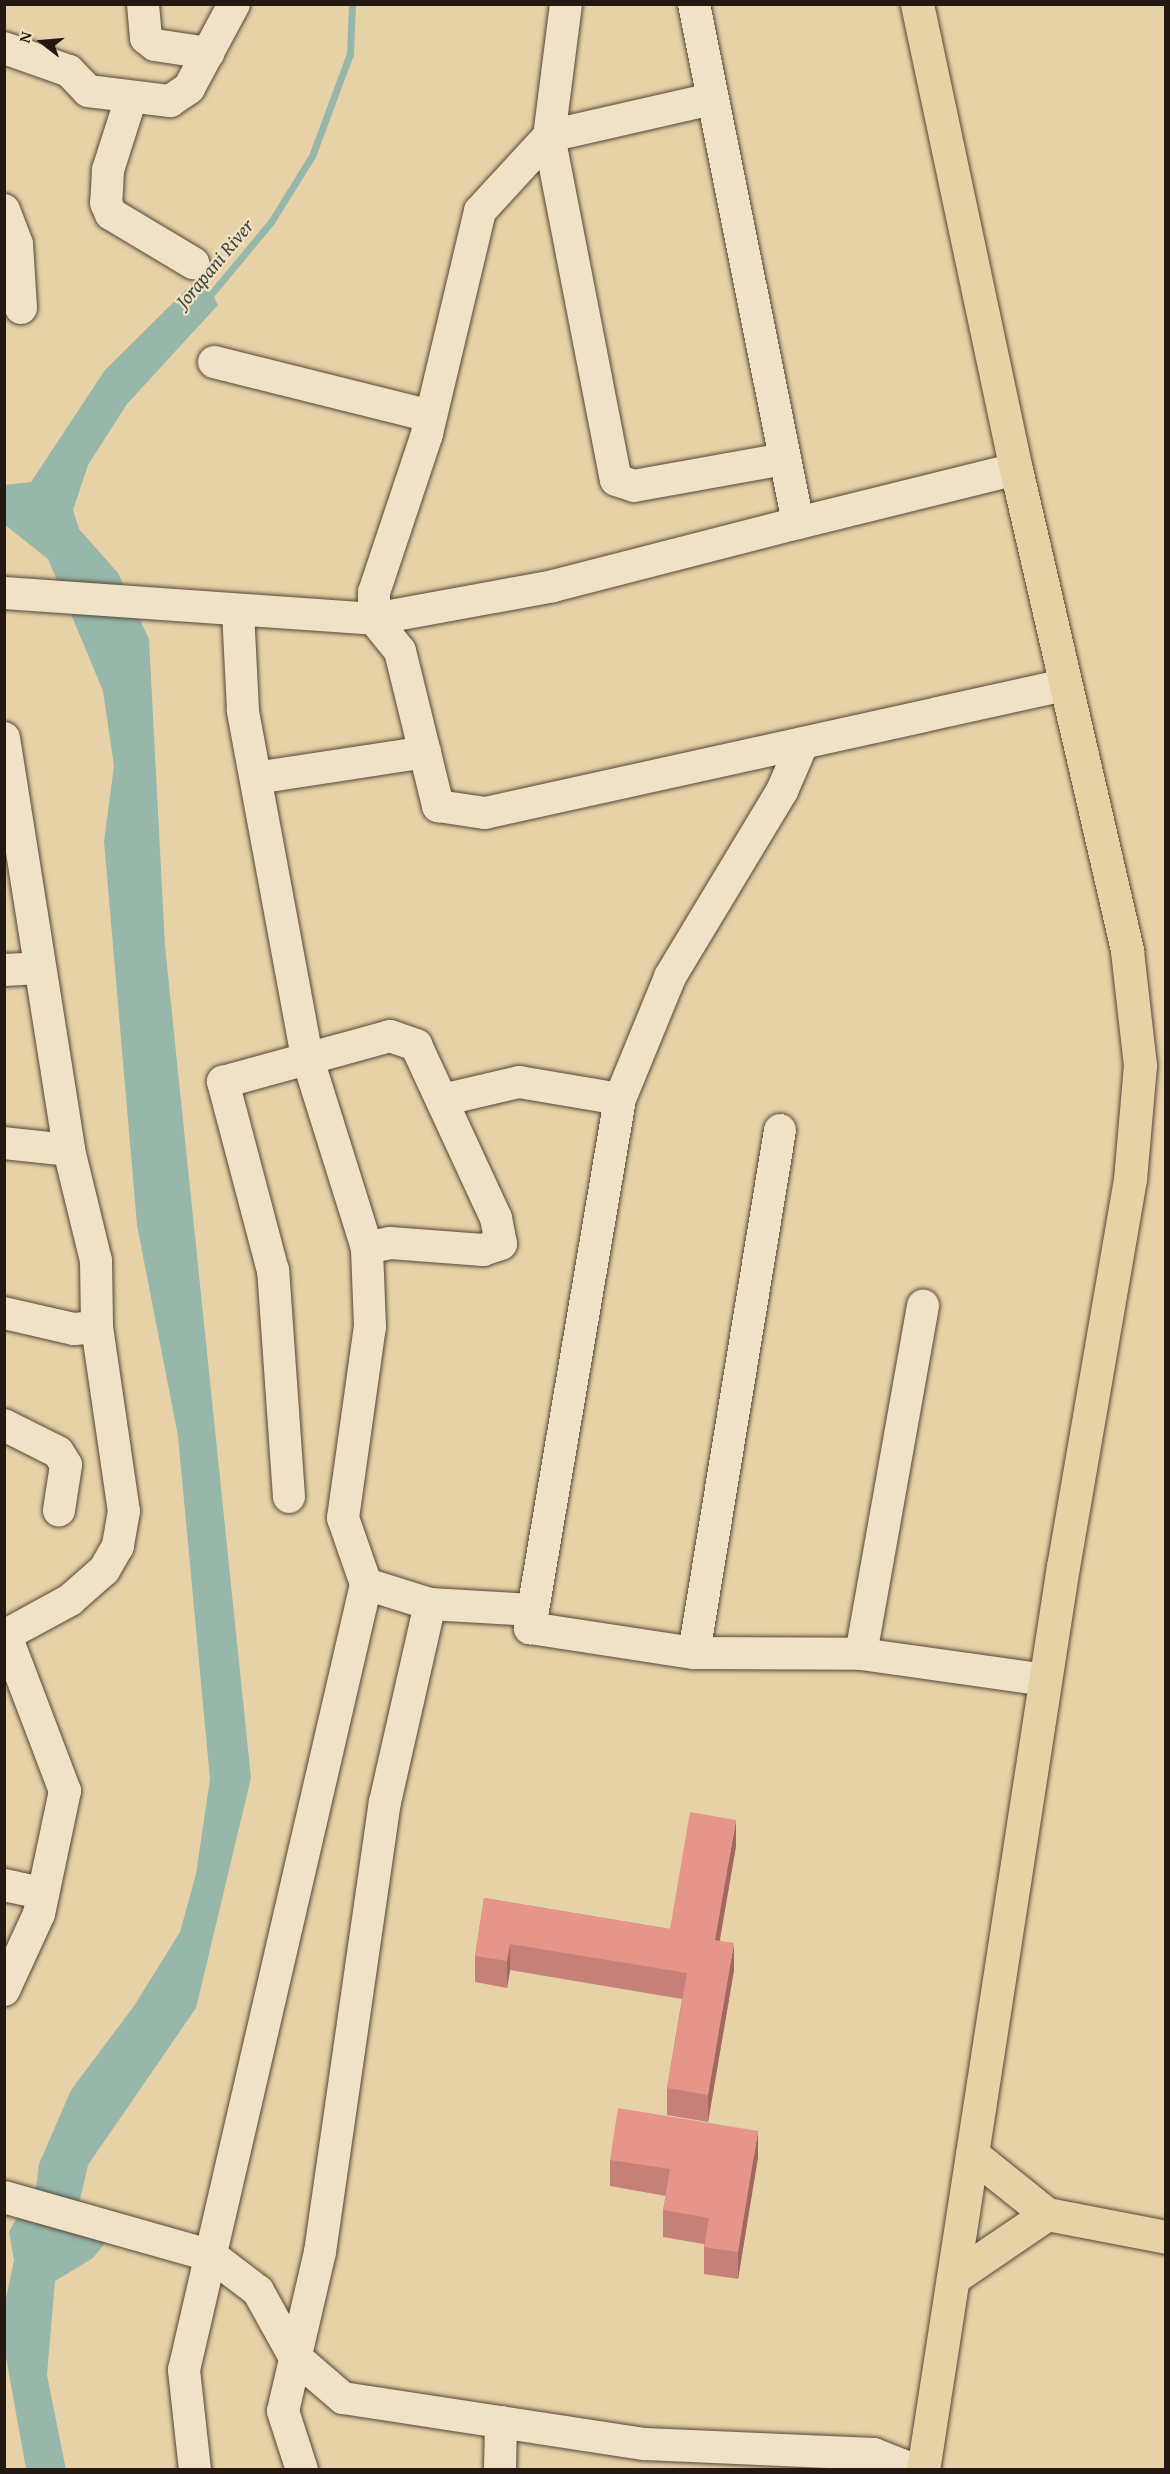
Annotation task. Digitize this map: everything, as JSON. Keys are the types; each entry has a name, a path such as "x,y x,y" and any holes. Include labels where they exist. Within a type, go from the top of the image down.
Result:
{"main road":[{"path":"917,4 1016,470 1134,989 1139,1103 923,2469"},
{"path":"972,2154 1047,2214 1166,2237"},
{"path":"953,2278 1047,2214"}],"street":[{"path":"142,4 146,38 155,45 208,52"},
{"path":"4,48 69,71 88,91 131,98 179,97 208,52 234,4"},
{"path":"566,4 549,136 616,480 634,486 784,459"},
{"path":"694,4 798,523"},
{"path":"131,98 108,170 106,203 111,214 193,263"},
{"path":"712,99 549,136 480,211 427,415 427,434 374,592 374,619 400,651 438,806 485,813 801,747 1065,686"},
{"path":"4,210 17,244 21,308"},
{"path":"214,362 427,415"},
{"path":"4,593 374,619 553,586 1016,470"},
{"path":"195,2469 184,2370 212,2256 285,1916 366,1584 343,1518 369,1328 367,1248 307,1057 243,710 238,610"},
{"path":"4,738 69,1150 96,1261 97,1327 124,1511 118,1546 104,1570 70,1600 5,1636 65,1791 43,1893 4,1990"},
{"path":"801,747 782,791 670,977 620,1099 530,1628 694,1653 861,1654 1046,1680"},
{"path":"256,778 425,752"},
{"path":"4,970 40,968"},
{"path":"289,1497 273,1271 223,1082 390,1036 416,1045 496,1218 501,1244 483,1250 390,1243 367,1248"},
{"path":"442,1100 519,1082 620,1099"},
{"path":"694,1653 780,1130"},
{"path":"4,1143 69,1150"},
{"path":"861,1654 923,1305"},
{"path":"6,1321 74,1329 97,1327"},
{"path":"4,1425 58,1452 66,1480 59,1510"},
{"path":"366,1584 430,1604 533,1610"},
{"path":"302,2469 283,2411 320,2252 384,1802 430,1604"},
{"path":"4,1885 43,1893"},
{"path":"10,2198 212,2256 258,2291 294,2356 343,2398 501,2422 645,2457 874,2454 914,2469"},
{"path":"500,2469 501,2422"}],"shaded area":[{"path":"202,274 218,305 127,404 88,465 73,510 79,529 118,573 149,639 165,946 251,1778 196,2008 88,2165 80,2200 106,2242 93,2258 55,2281 47,2375 66,2470 26,2469 4,2346 5,2303 14,2260 9,2232 18,2215 34,2203 39,2164 71,2090 134,2006 180,1932 196,1874 210,1779 178,1436 137,1225 104,841 114,766 103,691 48,559 5,525 5,485 31,482 105,370"}],"building":[{"path":"690,1812 736,1820 715,1940 734,1943 708,2095 667,2088 687,1973 510,1944 507,1961 475,1956 484,1898 670,1929"},
{"path":"618,2108 758,2131 738,2252 704,2247 709,2218 663,2210 670,2169 610,2160"}],"waterway":[{"name":"Jorapani River","path":"207,299 271,222 312,156 350,54 352,4"}]}
